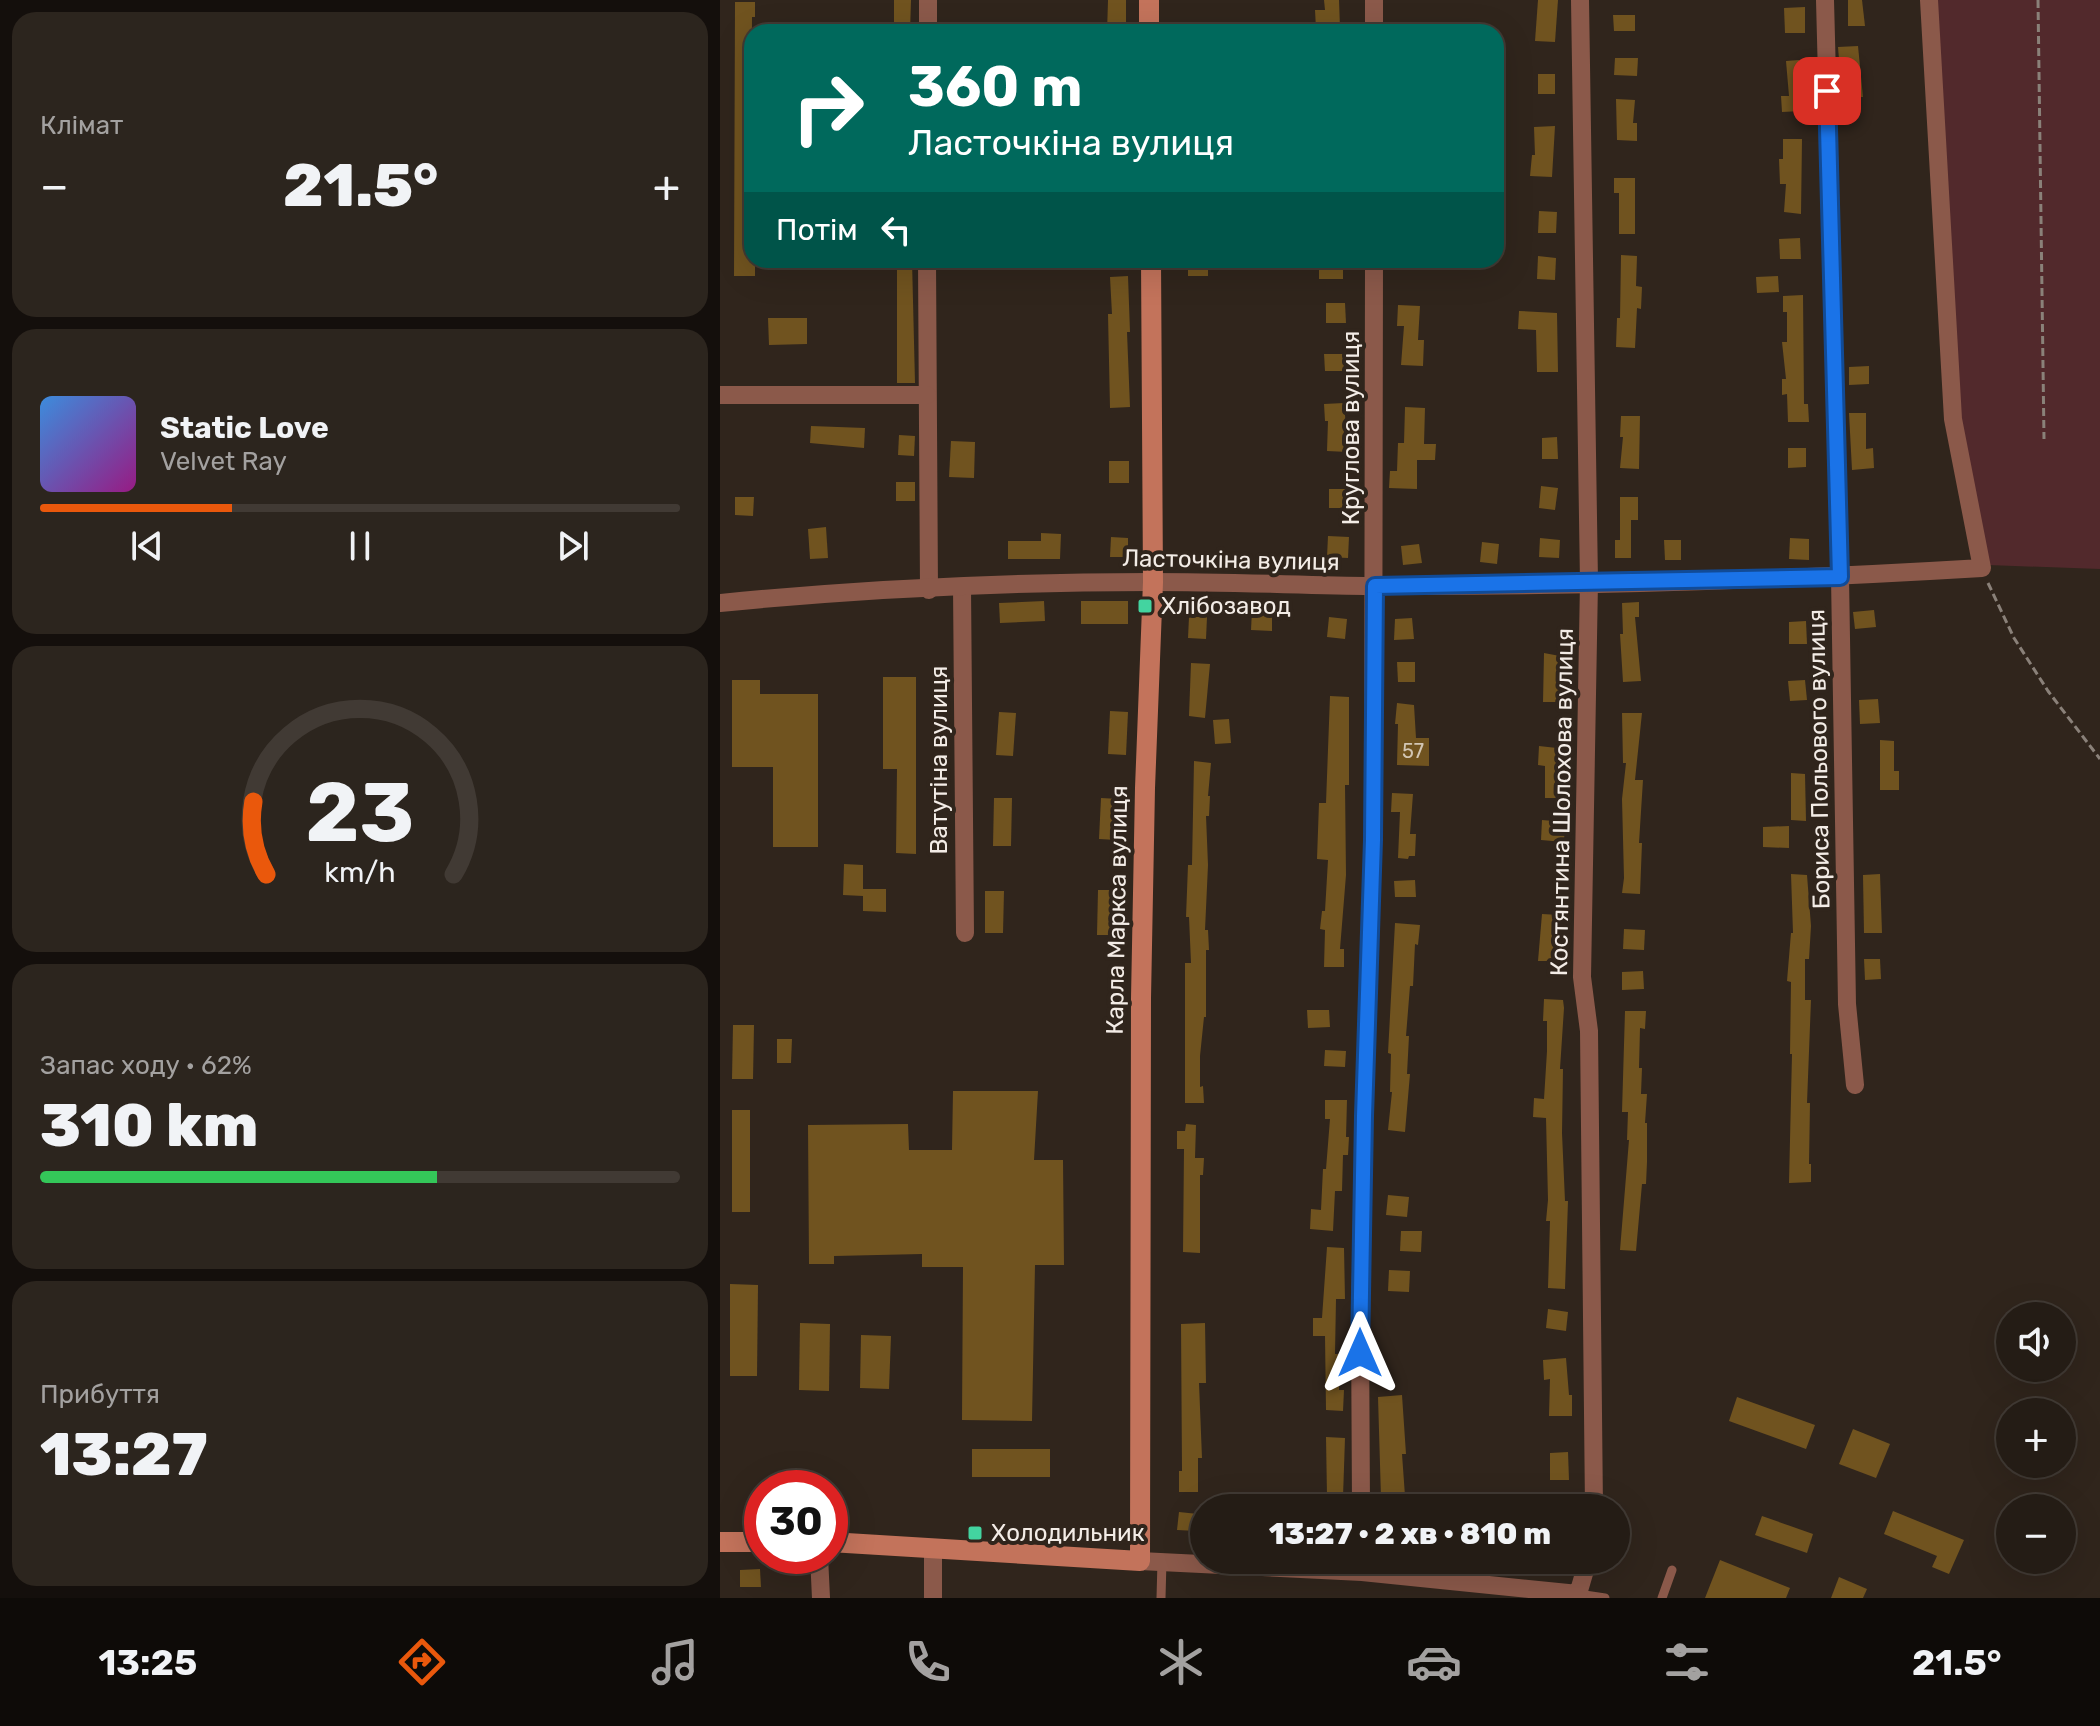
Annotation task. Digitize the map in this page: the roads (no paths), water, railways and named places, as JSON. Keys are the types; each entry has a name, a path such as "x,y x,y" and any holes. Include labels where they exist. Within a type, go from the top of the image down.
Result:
{"street":[{"path":"928,0 928,24"},
{"path":"1149,0 1149,24"},
{"path":"1374,0 1374,24"},
{"name":"Костянтина Шолохова вулиця","path":"1580,0 1589,582 1582,977 1589,1031 1594,1494"},
{"name":"Бориса Польового вулиця","path":"1825,0 1847,1004 1855,1085"},
{"name":"Ласточкіна вулиця","path":"720,603 962,587 1153,582 1375,586 1840,577 1982,568 1953,419 1929,0"},
{"path":"927,268 929,590"},
{"name":"Карла Маркса вулиця","path":"1140,1561 1141,998 1153,582 1151,268"},
{"name":"Круглова вулиця","path":"1361,1494 1360,1306 1373,840 1374,268"},
{"path":"720,395 927,395"},
{"name":"Ватутіна вулиця","path":"962,587 965,933"},
{"path":"720,1542 744,1542"},
{"path":"848,1543 1190,1562"},
{"path":"933,1548 933,1598"},
{"path":"820,1574 821,1598"},
{"path":"1424,1574 1578,1594 1584,1574"}],"lane":[{"path":"1161,1598 1162,1561"},
{"path":"1662,1598 1672,1570"},
{"path":"1578,1594 1605,1598"}],"place":[{"name":"Хлібозавод","path":"1145,606"},
{"name":"Холодильник","path":"975,1533"}]}
